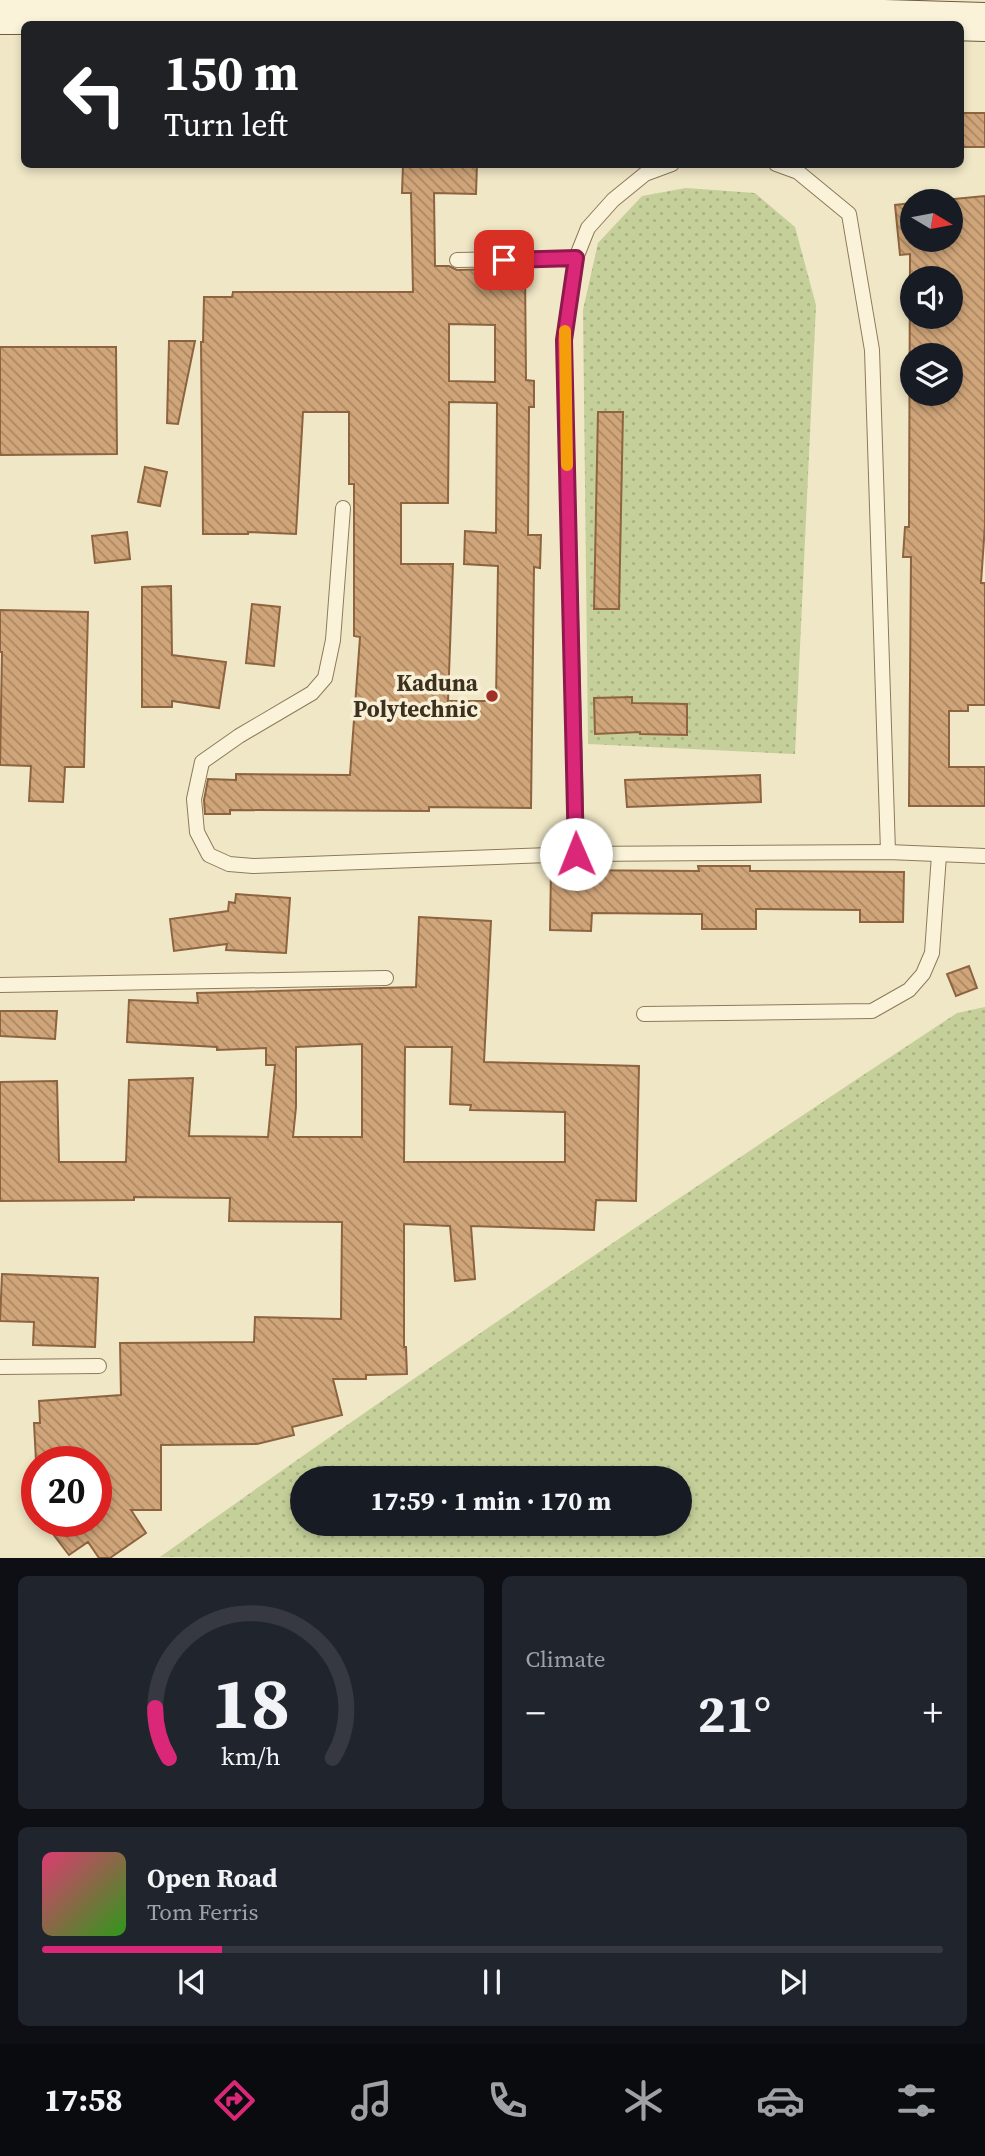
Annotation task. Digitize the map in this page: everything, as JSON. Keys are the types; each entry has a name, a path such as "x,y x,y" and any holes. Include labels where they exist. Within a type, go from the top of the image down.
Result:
{"main road":[{"path":"0,15 884,21"},
{"path":"964,22 985,22"}],"lane":[{"path":"576,854 564,340 576,258 588,228 613,200 645,174 662,168"},
{"path":"787,168 798,172 849,214 872,351 888,852"},
{"path":"457,260 576,258"},
{"path":"343,508 333,640 325,678 312,693 239,736 202,762 194,799 197,832 209,855 229,864 253,866 576,854 888,852 985,856"},
{"path":"644,1014 872,1011 909,990 923,974 932,953 939,855"},
{"path":"0,985 386,978"},
{"path":"0,1367 99,1366"}],"green space":[{"path":"686,188 755,193 795,227 816,305 795,754 588,744 583,310 598,243 642,196"},
{"path":"985,1007 985,1557 160,1557 357,1418 756,1146 957,1013"}],"building":[{"path":"964,113 985,113 985,147 964,147"},
{"path":"403,168 477,168 476,194 434,193 435,266 449,266 457,270 525,268 526,380 534,381 534,407 529,407 528,535 541,535 540,568 534,567 531,808 429,807 429,811 230,810 230,814 205,814 204,800 208,779 236,780 236,774 350,775 360,637 354,636 354,484 349,484 349,412 303,412 296,534 203,534 201,342 204,297 232,297 233,292 413,292 411,193 402,193","holes":["449,324 495,325 495,382 449,381","449,402 497,403 496,533 465,531 464,564 498,566 496,701 448,701 453,564 401,564 401,503 448,503"]},
{"path":"985,196 985,525 981,583 985,583 985,705 968,705 968,711 949,711 949,767 985,767 985,806 909,806 911,557 903,557 905,527 909,527 909,406 963,406 963,343 910,343 910,329 963,329 963,266 910,266 910,254 900,255 895,205 900,204 900,252 963,252 963,198"},
{"path":"169,341 195,341 178,424 167,423"},
{"path":"0,347 116,347 117,454 0,455"},
{"path":"598,412 623,412 619,609 594,609"},
{"path":"145,467 167,472 160,506 138,502"},
{"path":"127,532 130,559 95,563 92,536"},
{"path":"171,586 172,655 226,662 219,708 172,701 172,707 142,707 142,587"},
{"path":"252,604 280,607 274,666 246,663"},
{"path":"0,610 88,612 84,767 65,767 63,802 29,801 31,766 0,765"},
{"path":"632,697 632,703 687,704 687,735 640,732 595,734 594,698"},
{"path":"760,775 761,802 627,807 625,780"},
{"path":"698,866 750,866 750,871 904,872 903,922 860,922 860,910 756,909 756,929 702,929 702,914 592,913 591,931 550,930 551,870 699,871"},
{"path":"236,894 290,898 286,953 226,950 227,944 174,951 170,919 228,911 229,902 235,903"},
{"path":"419,917 491,921 484,1062 639,1066 636,1201 596,1200 594,1230 471,1226 475,1279 455,1281 450,1226 404,1224 404,1347 407,1374 366,1375 366,1379 333,1379 342,1415 292,1427 294,1435 257,1444 161,1445 161,1510 131,1510 146,1533 110,1558 99,1558 88,1542 69,1555 55,1537 112,1537 112,1446 35,1446 34,1423 40,1423 39,1401 121,1395 120,1343 254,1342 255,1317 341,1319 342,1222 229,1221 230,1198 134,1197 134,1200 0,1201 0,1082 57,1081 59,1162 126,1162 129,1080 193,1078 189,1136 268,1137 275,1065 266,1065 266,1048 217,1050 217,1047 127,1042 129,1000 198,1003 197,993 416,987","holes":["362,1044 362,1137 293,1137 296,1047","405,1047 452,1047 450,1104 471,1105 470,1110 565,1112 565,1162 404,1162"]},
{"path":"969,966 977,988 956,996 947,974"},
{"path":"0,1011 57,1011 55,1039 0,1036"},
{"path":"2,1274 98,1278 95,1347 33,1345 34,1322 0,1321"}],"slow traffic":[{"path":"565,331 567,465"}],"place":[{"name":"Kaduna Polytechnic","path":"492,696"}],"route":[{"path":"504,260 576,258 564,340 576,854"}]}
